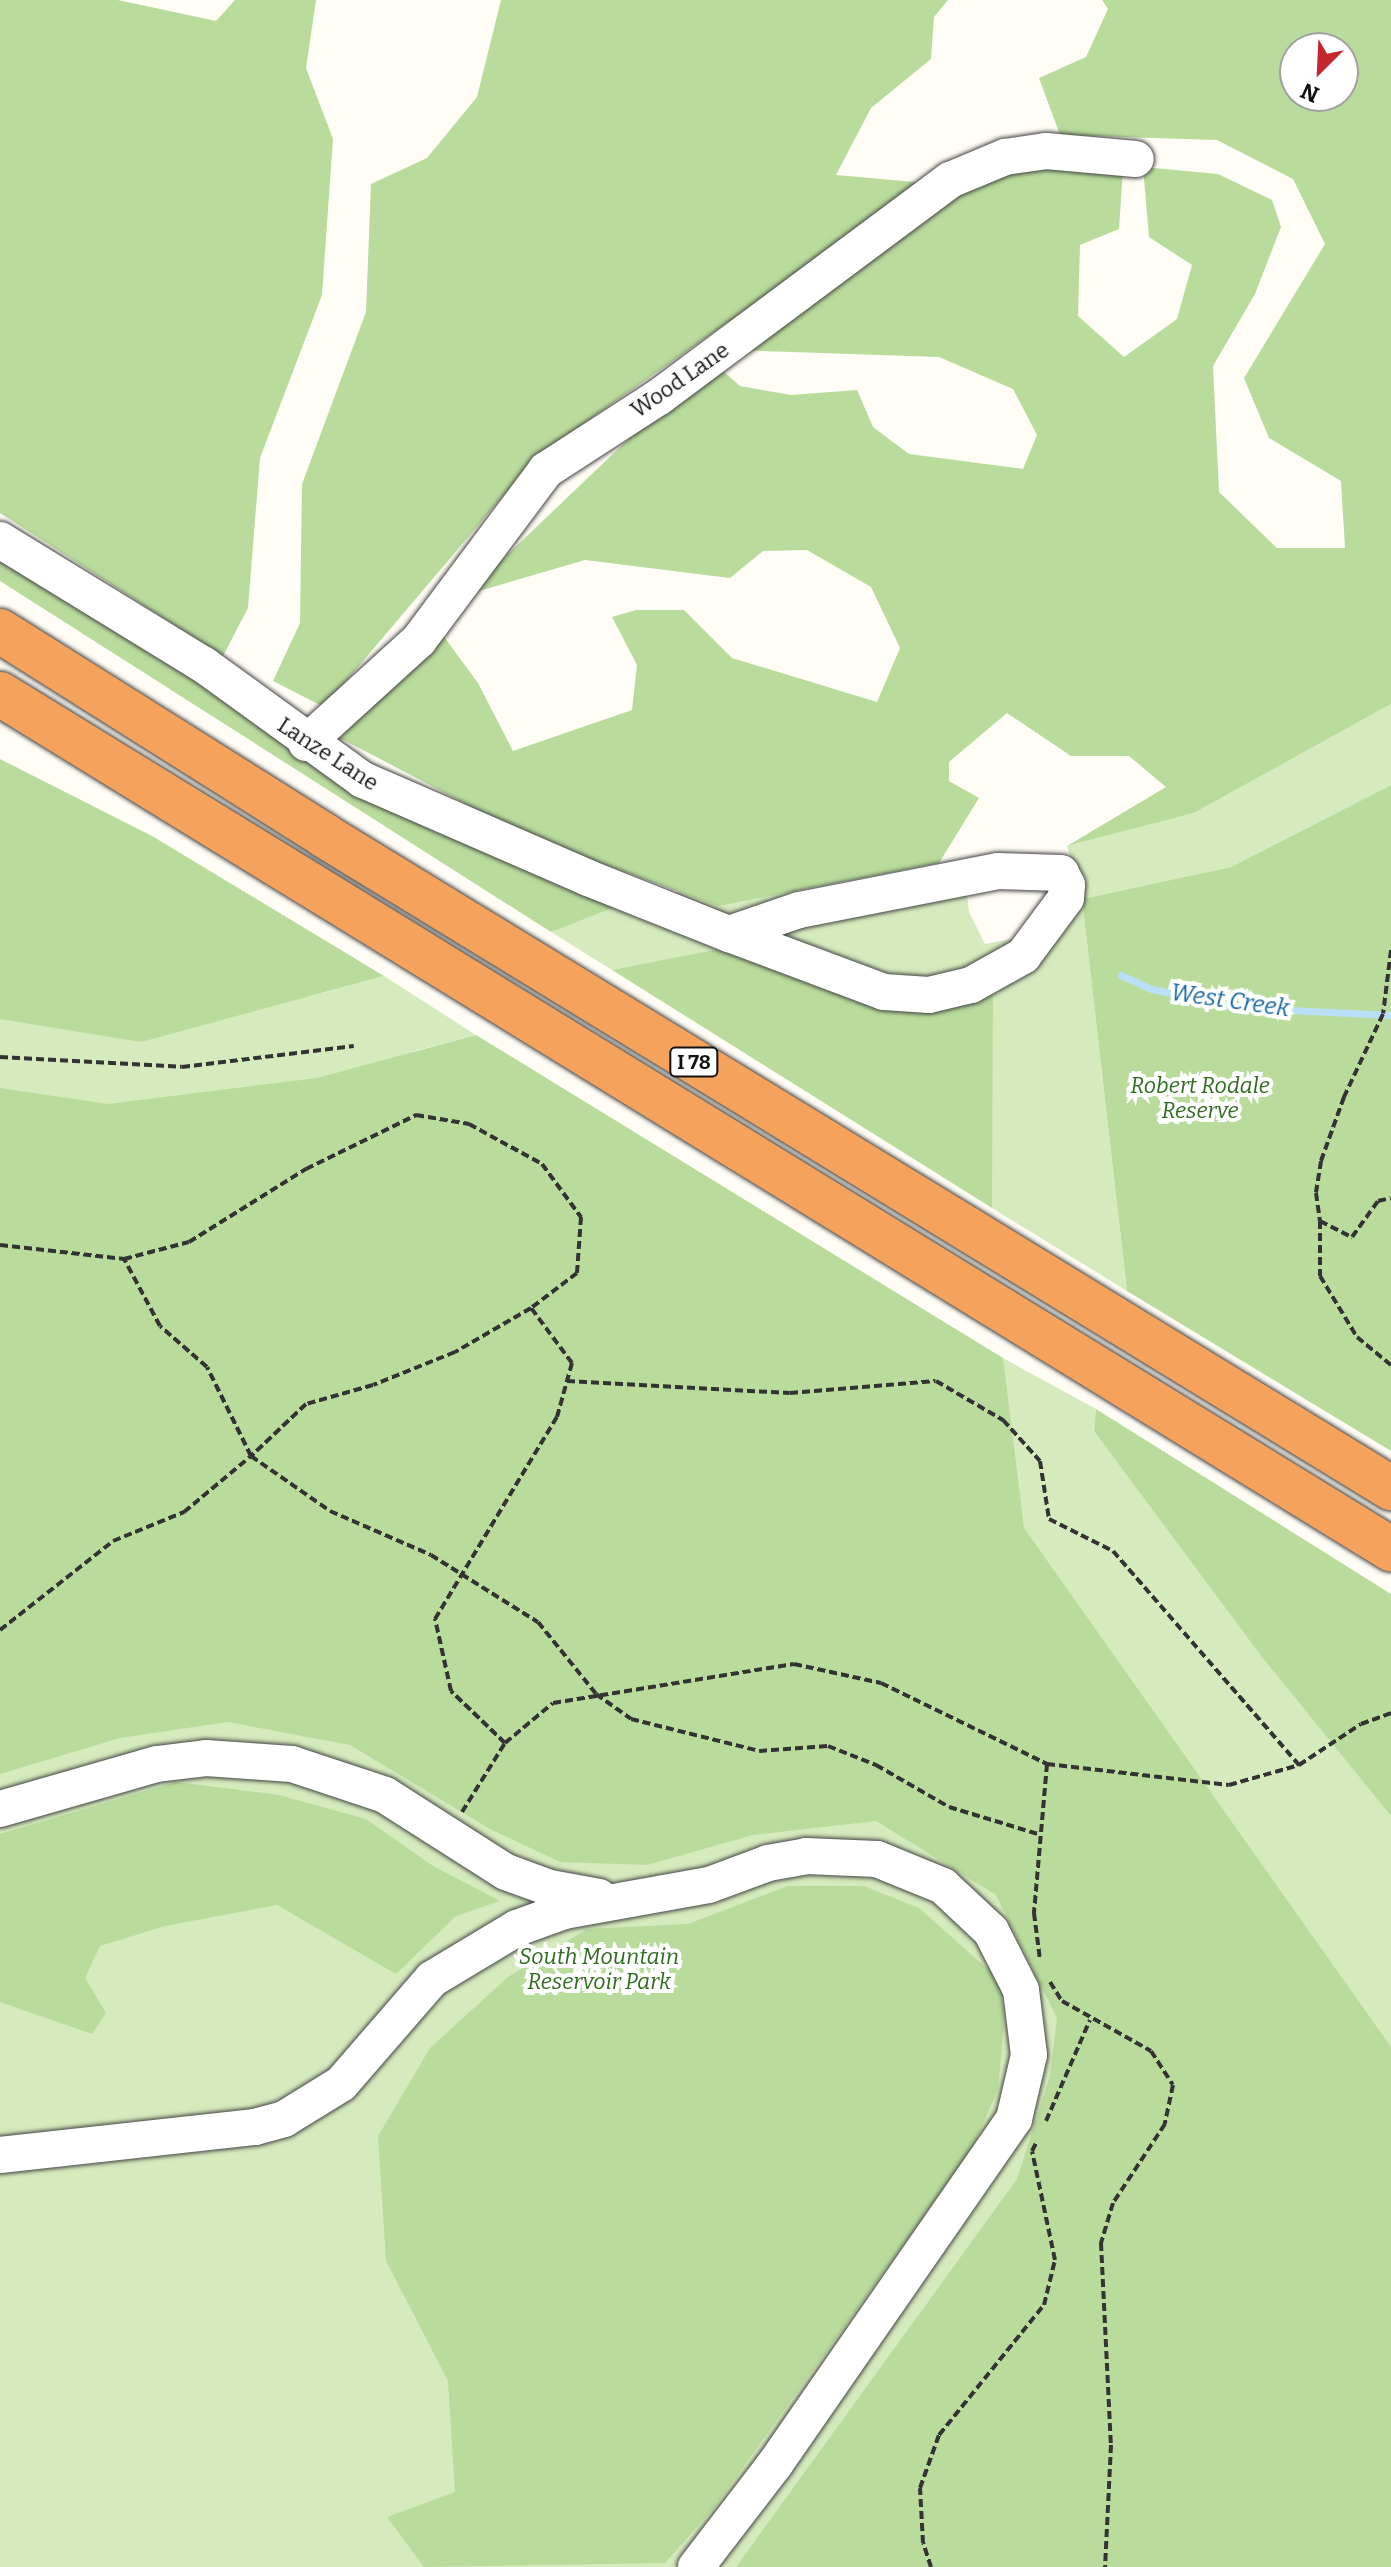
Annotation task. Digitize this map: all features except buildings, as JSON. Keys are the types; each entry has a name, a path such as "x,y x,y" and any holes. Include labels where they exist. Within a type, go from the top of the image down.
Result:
{"highway":[{"name":"I 78","path":"0,631 339,844 1391,1488"},
{"name":"I 78","path":"0,694 1391,1549"}],"street":[{"name":"Wood Lane","path":"306,743 419,640 546,470 659,397 950,180 1005,157 1046,151 1136,159"},
{"name":"Lanze Lane","path":"0,540 204,665 306,743 363,780 484,836 729,934 884,992 929,995 971,985 1023,956 1066,898 1067,885 1061,873 998,871 799,910 729,934"},
{"path":"0,1809 157,1764 255,1759 351,1781 385,1795 506,1872 550,1888 625,1898"},
{"path":"0,2155 255,2127 284,2119 341,2084 432,1979 473,1951 564,1911 709,1885 768,1863 806,1856 838,1855 901,1867 943,1886 991,1931 1009,1959 1028,2022 1025,2088 1003,2143 696,2567"}],"path":[{"path":"1391,950 1383,1014 1321,1161 1316,1193 1320,1221 1320,1276 1357,1337 1391,1365"},
{"path":"0,1057 182,1067 354,1046"},
{"path":"0,1245 124,1259 189,1242 306,1169 416,1115 469,1124 542,1164 581,1217 577,1273 531,1308 455,1352 373,1385 306,1404 251,1456 184,1512 113,1541 0,1630"},
{"path":"1320,1221 1352,1237 1378,1201 1391,1198"},
{"path":"124,1259 160,1326 207,1367 251,1456 330,1511 431,1555 538,1622 596,1694 631,1719 759,1751 828,1746 876,1765 949,1807 1038,1834"},
{"path":"505,1743 451,1691 435,1619 557,1417 572,1363 531,1308"},
{"path":"567,1381 790,1393 936,1381 1003,1420 1040,1461 1049,1519 1113,1551 1299,1765"},
{"path":"451,1836 505,1743 553,1703 794,1664 881,1683 1047,1764 1229,1785 1299,1765 1361,1724 1391,1713"},
{"path":"1041,1967 1034,1913 1038,1834 1047,1764"},
{"path":"1048,1979 1062,2001 1090,2020 1151,2051 1173,2085 1165,2124 1113,2203 1101,2243 1111,2445 1105,2567"},
{"path":"931,2567 923,2543 920,2488 939,2435 1044,2305 1055,2260 1032,2151 1090,2020"}],"green space":[{"path":"0,0 118,0 216,21 235,0 316,0 306,68 333,139 322,295 260,458 248,608 223,656 0,513"},
{"path":"501,0 948,0 934,17 931,59 871,108 836,175 926,183 536,457 324,707 273,681 300,623 302,484 366,312 371,184 427,158 477,97"},
{"path":"1102,0 1391,0 1391,704 1194,813 1067,846 1166,787 1129,756 1071,756 1007,713 949,762 949,781 979,798 939,863 718,906 529,837 340,738 442,634 478,683 513,751 632,710 637,665 612,617 636,610 684,610 732,658 877,702 900,648 871,587 807,550 763,551 730,578 585,560 465,595 657,412 716,365 740,386 791,395 857,390 873,427 909,454 1023,469 1037,435 1013,389 939,357 733,350 979,179 1040,162 1123,169 1119,229 1080,245 1078,316 1124,357 1177,319 1192,265 1149,237 1143,167 1218,174 1272,200 1281,227 1255,294 1213,366 1219,492 1277,548 1345,548 1341,481 1269,438 1244,378 1325,244 1293,179 1217,140 1060,135 1039,78 1086,57 1108,9"},
{"path":"0,549 270,728 630,901 551,932 0,581"},
{"path":"1391,704 1391,785 1231,867 1082,899 1067,846 1194,813"},
{"path":"317,734 527,844 657,896 808,867 781,930 966,886 969,912 985,944 1063,929 1082,899 1127,1291 992,1208 992,1196 622,968 612,970 551,932 557,930"},
{"path":"0,759 152,836 384,976 141,1042 0,1019"},
{"name":"Robert Rodale Reserve","path":"1391,785 1391,1451 1127,1291 1082,899 1231,867"},
{"name":"South Mountain Reservoir Park","path":"0,813 311,996 384,976 476,1035 411,1052 1007,1403 1003,1358 1096,1409 1094,1431 1391,1816 1391,2567 0,2567"},
{"path":"735,946 856,994 993,985 992,1208 612,970"},
{"path":"476,1035 1003,1358 1024,1528 1391,2047 1391,2567 736,2567 1017,2179 1050,2076 1057,2018 996,1895 876,1821 753,1835 647,1865 560,1862 490,1829 350,1745 228,1722 120,1738 0,1774 0,1088 108,1104 317,1078"},
{"path":"1096,1409 1391,1594 1391,1816 1262,1657 1094,1431"},
{"path":"176,1782 279,1795 366,1819 433,1866 500,1901 456,1916 396,1974 277,1905 165,1926 100,1946 85,1978 106,2013 92,2034 0,2002 0,1834"},
{"path":"788,1886 864,1886 919,1908 1000,1980 1004,2025 998,2089 972,2149 713,2509 665,2563 424,2567 387,2517 455,2492 448,2381 386,2261 378,2136 430,2048 508,1977 587,1929 688,1924"}],"waterway":[{"name":"West Creek","path":"1121,975 1151,989 1247,1008 1391,1015"}]}
